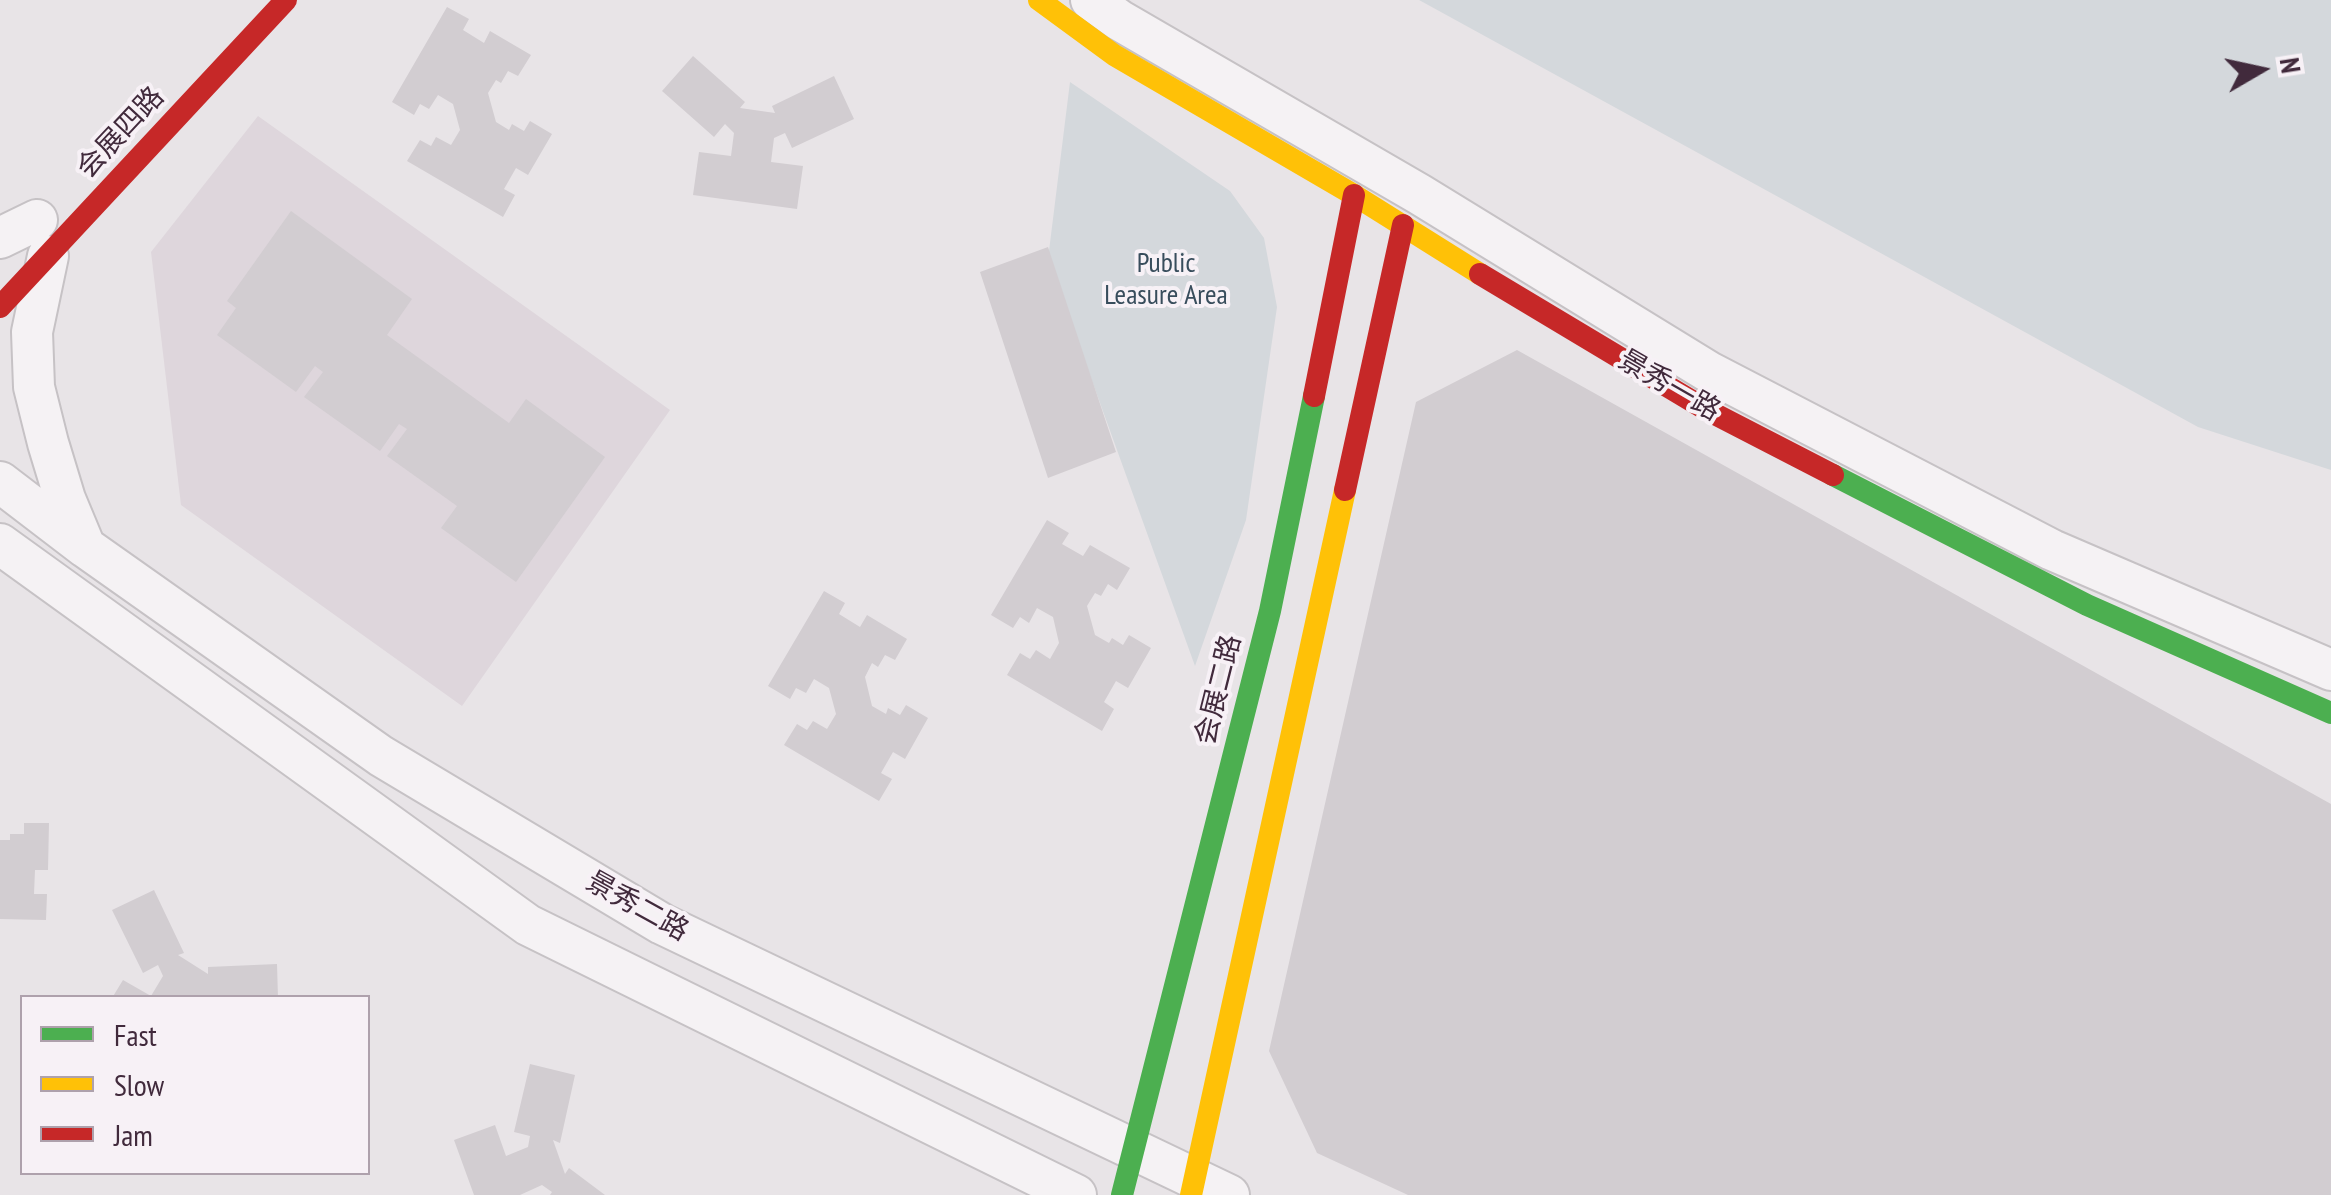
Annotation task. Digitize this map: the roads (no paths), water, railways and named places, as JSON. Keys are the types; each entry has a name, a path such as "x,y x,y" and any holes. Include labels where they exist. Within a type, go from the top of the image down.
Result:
{"main road":[{"name":"会展四路","path":"0,258 45,227 286,0"},
{"name":"景秀一路","path":"1039,0 1114,54 1707,410 2087,606 2331,713"},
{"name":"会展二路","path":"1122,1195 1270,612 1354,195"},
{"path":"1204,1189 1403,225"},
{"name":"会展四路","path":"0,307 45,227"}],"street":[{"name":"景秀一路","path":"1091,0 1710,372 2052,550 2331,670"},
{"path":"0,238 45,227 32,332 34,388 65,499 85,548"},
{"name":"景秀二路","path":"0,482 85,548 380,756 662,924 1134,1149 1204,1189"},
{"path":"0,544 19,566 528,926 1076,1195"}],"park label":[{"name":"Public Leasure Area","path":"1166,280"}]}
